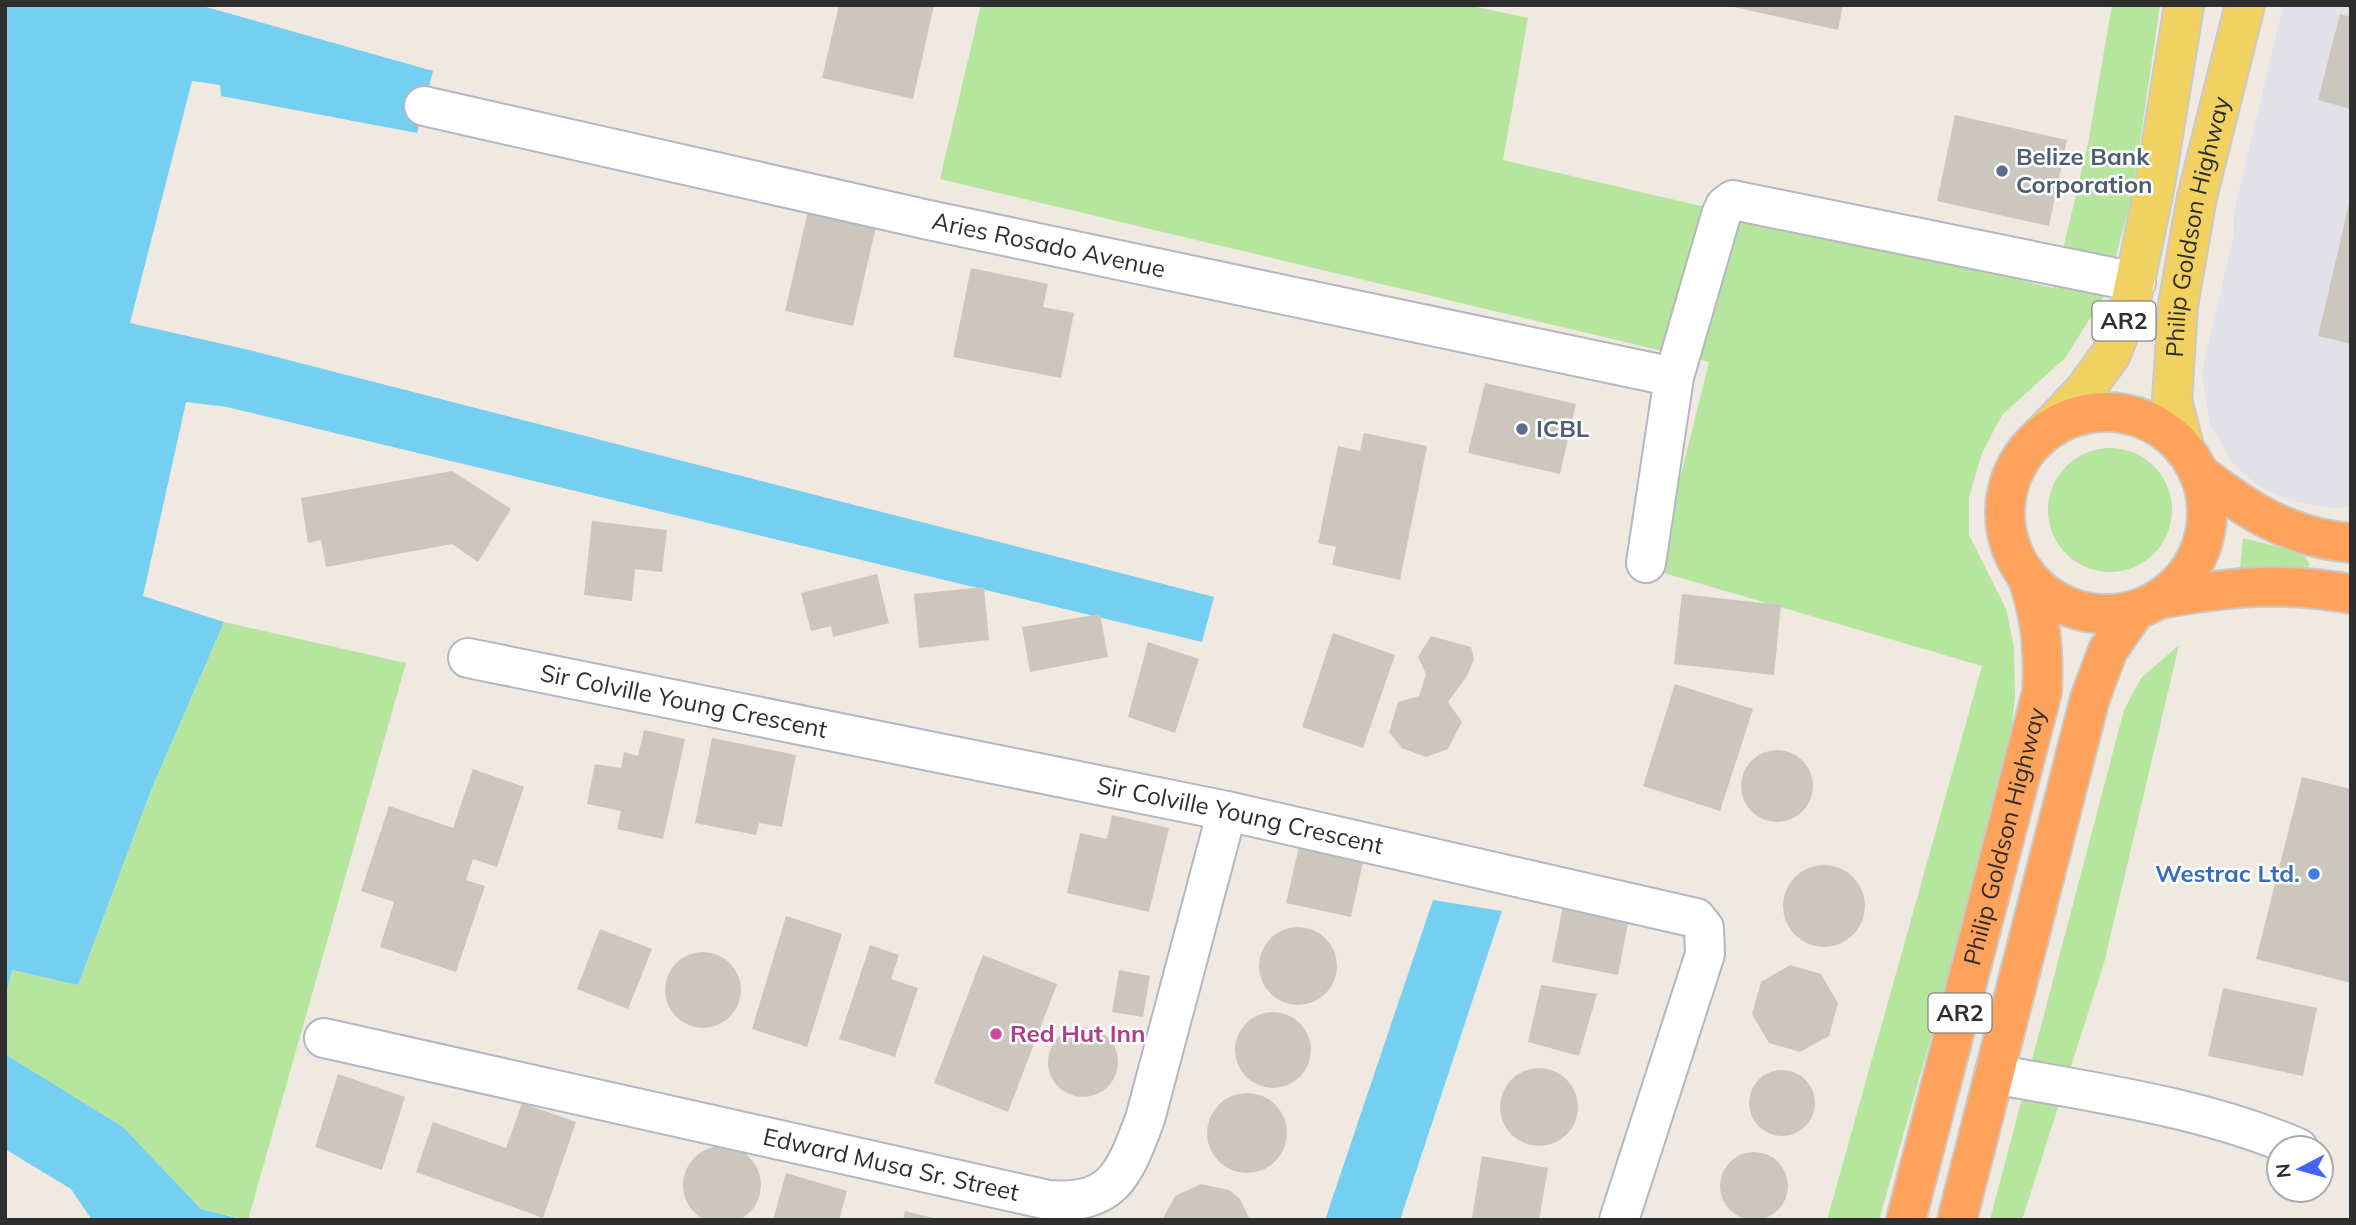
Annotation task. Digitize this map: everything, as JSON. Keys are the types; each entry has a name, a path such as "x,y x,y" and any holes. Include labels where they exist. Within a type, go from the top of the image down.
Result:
{"highway":[{"path":"2351,543 2325,541 2279,527 2241,507 2156,425 2118,413 2098,412 2079,416 2044,433 2029,447 2018,463 2006,500 2005,520 2015,558 2039,589 2073,610 2094,614 2255,585 2319,588 2351,594"},
{"path":"2148,605 2186,575 2203,543 2207,507 2192,462"},
{"name":"Philip Goldson Highway","path":"1906,1220 2042,692 2044,651 2038,608 2026,575"},
{"name":"Philip Goldson Highway","path":"1957,1220 2090,698 2108,650 2148,605"}],"main road":[{"name":"AR2","path":"2044,433 2084,391 2110,354 2136,282 2184,5"},
{"name":"Philip Goldson Highway","path":"2192,462 2172,400 2174,353 2197,197 2245,5"}],"street":[{"name":"Aries Rosado Avenue","path":"424,106 924,219 1467,331 1674,377"},
{"path":"1646,562 1674,377 1721,215 1725,206 1733,200 2136,282"},
{"name":"Sir Colville Young Crescent","path":"468,658 1227,811 1696,918 1704,928 1705,954 1619,1220"},
{"name":"Edward Musa Sr. Street","path":"324,1038 1020,1194 1075,1202 1097,1195 1117,1179 1132,1154 1145,1119 1227,811"},
{"path":"1994,1074 2118,1096 2266,1134"}],"shaded area":[{"path":"2351,5 2351,506 2333,509 2289,500 2257,486 2232,462 2210,425 2202,372 2234,234 2234,213 2283,6"}],"green space":[{"path":"981,5 1467,5 1528,18 1503,160 2054,288 2089,139 2112,5 2160,5 2132,197 2106,293 2065,358 2002,415 1982,453 1969,497 1969,535 2006,609 2014,647 2015,696 2007,771 1879,1220 1827,1220 1982,666 1657,571 1709,362 940,179"},
{"path":"2110,448 2134,453 2154,466 2167,486 2172,510 2167,534 2154,554 2134,567 2110,572 2086,567 2066,554 2053,534 2048,510 2053,486 2066,466 2086,453"},
{"path":"2243,538 2303,553 2310,565 2301,572 2239,581"},
{"path":"224,622 406,663 248,1220 201,1209 123,1127 5,1054 5,998 12,970 78,985 151,790"},
{"path":"2179,645 2104,963 2022,1220 1990,1220 2124,710 2141,678"}],"water":[{"path":"5,5 199,5 433,71 417,133 221,96 220,85 192,81 130,323 245,349 1214,597 1202,642 227,407 186,402 143,596 224,622 151,790 78,985 12,970 5,998"},
{"path":"1433,900 1502,911 1400,1220 1325,1220"},
{"path":"5,1054 123,1127 201,1209 245,1220 92,1220 71,1189 5,1149"}],"building":[{"path":"839,5 934,5 913,99 822,78"},
{"path":"1725,5 1843,5 1838,30"},
{"path":"2340,14 2351,17 2351,109 2318,100"},
{"name":"Belize Bank Corporation","path":"1955,115 2067,140 2049,226 1937,201"},
{"path":"2351,200 2351,344 2318,336"},
{"path":"808,211 876,227 853,326 785,311"},
{"path":"971,268 1048,284 1043,307 1074,313 1061,378 953,357"},
{"name":"ICBL","path":"1485,383 1576,404 1560,474 1468,453"},
{"path":"1364,433 1427,446 1400,580 1332,565 1336,547 1318,543 1338,446 1360,451"},
{"path":"452,471 511,509 478,562 452,544 326,567 321,540 308,543 301,498"},
{"path":"592,521 667,530 662,572 635,569 632,601 584,595"},
{"path":"877,574 889,623 833,637 831,626 811,631 801,593"},
{"path":"984,587 989,640 919,648 914,594"},
{"path":"1682,594 1781,605 1774,675 1674,664"},
{"path":"1100,614 1108,657 1030,672 1022,627"},
{"path":"1333,633 1395,655 1363,748 1302,727"},
{"path":"1431,636 1471,647 1474,659 1467,676 1448,702 1462,722 1448,749 1426,757 1402,748 1389,732 1398,702 1419,696 1426,674 1418,657"},
{"path":"1148,642 1199,659 1175,733 1128,717"},
{"path":"1675,684 1753,709 1720,811 1643,786"},
{"path":"644,730 685,739 663,839 617,829 621,811 587,804 595,764 621,768 624,752 638,756"},
{"path":"712,738 796,755 782,827 759,823 756,835 695,823"},
{"path":"1784,750 1803,760 1811,772 1811,800 1803,812 1791,820 1770,822 1751,812 1743,800 1741,779 1751,760 1763,752"},
{"path":"473,769 524,787 497,867 473,859 466,880 485,886 456,972 380,947 394,902 361,891 389,806 453,828"},
{"name":"Westrac Ltd.","path":"2302,777 2351,789 2351,983 2256,959"},
{"path":"1112,815 1169,828 1149,912 1067,893 1080,833 1107,839"},
{"path":"1300,842 1364,857 1351,917 1286,903"},
{"path":"1816,865 1832,865 1847,872 1858,883 1865,898 1862,922 1853,935 1832,947 1816,947 1801,940 1790,929 1783,914 1783,898 1790,883 1801,872"},
{"path":"1564,900 1630,913 1618,975 1552,962"},
{"path":"786,916 842,934 807,1047 752,1029"},
{"path":"1298,927 1313,930 1330,944 1337,966 1334,981 1320,998 1298,1005 1283,1002 1266,988 1259,966 1262,951 1276,934"},
{"path":"600,929 652,949 628,1009 577,989"},
{"path":"870,945 899,955 891,979 918,988 895,1057 839,1039"},
{"path":"711,952 724,958 735,969 741,982 739,1005 724,1022 711,1028 695,1028 682,1022 667,1005 665,982 671,969 688,954"},
{"name":"Red Hut Inn","path":"983,955 1057,984 1008,1112 934,1083"},
{"path":"1790,965 1821,974 1838,1003 1829,1036 1800,1052 1769,1043 1752,1014 1761,982"},
{"path":"1119,970 1150,976 1143,1017 1112,1012"},
{"path":"1541,985 1597,994 1579,1056 1528,1042"},
{"path":"2223,988 2317,1008 2303,1076 2208,1056"},
{"path":"1266,1012 1280,1012 1294,1018 1305,1029 1311,1050 1308,1065 1300,1077 1280,1088 1266,1088 1252,1082 1241,1071 1235,1057 1235,1043 1241,1029 1252,1018"},
{"path":"1076,1027 1090,1027 1103,1033 1112,1042 1118,1062 1116,1075 1108,1087 1090,1097 1076,1097 1063,1091 1054,1082 1048,1069 1048,1055 1054,1042 1063,1033"},
{"path":"1531,1068 1547,1068 1561,1074 1572,1085 1578,1099 1578,1115 1572,1129 1561,1140 1547,1146 1531,1146 1517,1140 1506,1129 1500,1115 1500,1099 1506,1085 1517,1074"},
{"path":"1775,1070 1789,1070 1801,1075 1810,1084 1815,1103 1813,1116 1806,1127 1789,1136 1775,1136 1763,1131 1754,1122 1749,1110 1749,1096 1754,1084 1763,1075"},
{"path":"338,1074 405,1097 382,1170 315,1147"},
{"path":"1239,1093 1255,1093 1276,1104 1287,1125 1287,1141 1276,1162 1255,1173 1239,1173 1225,1167 1213,1155 1207,1141 1207,1125 1213,1111 1225,1099"},
{"path":"522,1103 576,1122 543,1218 416,1172 433,1122 506,1148"},
{"path":"722,1146 737,1149 749,1158 758,1170 761,1185 758,1200 749,1212 737,1221 722,1224 707,1221 695,1212 686,1200 683,1185 686,1170 695,1158 707,1149"},
{"path":"1754,1152 1767,1155 1778,1162 1785,1173 1788,1186 1785,1199 1778,1210 1767,1217 1754,1220 1741,1217 1730,1210 1723,1199 1720,1186 1723,1173 1730,1162 1741,1155"},
{"path":"1482,1156 1548,1168 1539,1220 1472,1218"},
{"path":"786,1173 847,1191 839,1220 773,1220"},
{"path":"1201,1184 1229,1190 1240,1199 1250,1220 1162,1220 1175,1196"},
{"path":"905,1211 937,1219 937,1220 903,1220"}],"place":[{"name":"Belize Bank Corporation","path":"2002,171"},
{"name":"ICBL","path":"1522,429"},
{"name":"Westrac Ltd.","path":"2314,874"},
{"name":"Red Hut Inn","path":"996,1034"}]}
